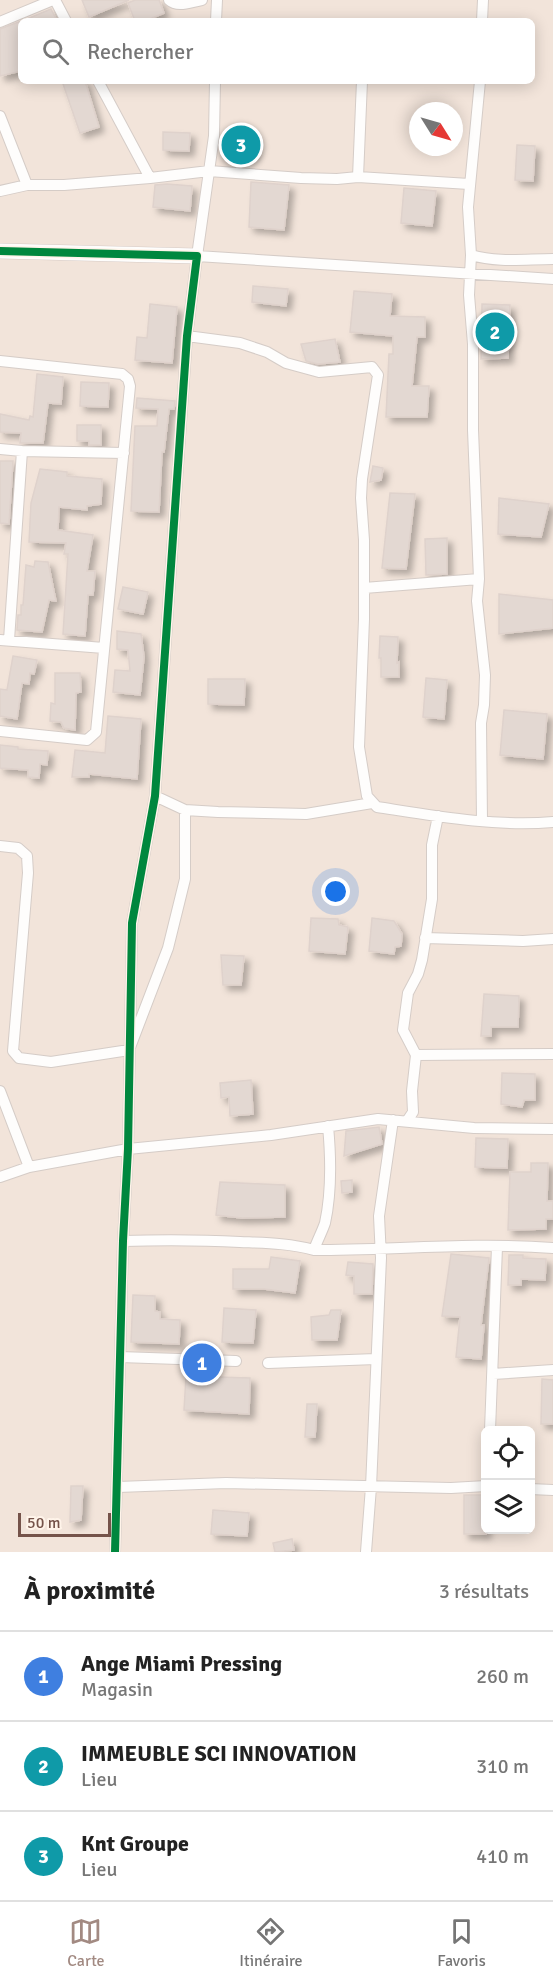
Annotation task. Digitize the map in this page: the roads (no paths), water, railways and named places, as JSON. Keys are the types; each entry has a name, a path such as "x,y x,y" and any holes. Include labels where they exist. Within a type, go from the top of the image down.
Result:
{"street":[{"path":"0,22 54,0 64,18"},
{"path":"169,0 174,4 202,0"},
{"path":"216,18 217,0"},
{"path":"482,18 483,0"},
{"path":"100,84 150,178"},
{"path":"115,1552 123,1241 128,1149 132,923 155,796 187,336 214,136 215,84"},
{"path":"358,177 362,84"},
{"path":"480,84 468,207 479,579 477,601 485,675 481,723 483,821"},
{"path":"0,116 27,184"},
{"path":"0,191 27,184 64,185 209,171 301,178 358,177 470,184"},
{"path":"0,251 197,256 553,279"},
{"path":"471,255 484,259 553,259"},
{"path":"187,336 240,343 267,352 286,363 320,372 372,367 376,369 378,375 362,479 363,683 359,747 365,790 372,803 377,807 483,821 553,822"},
{"path":"0,361 122,374 128,379 130,386 96,732 87,740 0,731"},
{"path":"0,448 21,451 124,453"},
{"path":"21,451 5,640 104,648"},
{"path":"364,588 479,579"},
{"path":"155,796 185,810 306,814 372,803"},
{"path":"129,1050 168,948 185,879 185,810"},
{"path":"406,1121 413,1112 412,1091 416,1054 403,1030 408,993 418,974 426,938 432,899 432,845 438,816"},
{"path":"0,846 18,848 27,856 28,873 13,1051 19,1058 51,1062 129,1050"},
{"path":"426,938 523,941 553,939"},
{"path":"416,1054 553,1054"},
{"path":"0,1091 29,1167"},
{"path":"0,1177 29,1167 128,1149 271,1135 378,1119 474,1128 553,1129"},
{"path":"366,1552 381,1250 379,1216 393,1120"},
{"path":"314,1250 325,1224 331,1167 328,1126"},
{"path":"123,1241 202,1240 295,1245 314,1250 381,1250 414,1247 553,1248"},
{"path":"490,1426 497,1247"},
{"path":"120,1357 236,1361"},
{"path":"268,1363 376,1359"},
{"path":"493,1374 553,1370"},
{"path":"118,1486 226,1483 371,1487 481,1486"},
{"path":"535,1489 553,1490"}],"place":[{"name":"Knt Groupe","path":"241,145"},
{"name":"IMMEUBLE SCI INNOVATION","path":"495,332"},
{"name":"Ange Miami Pressing","path":"202,1363"}]}
